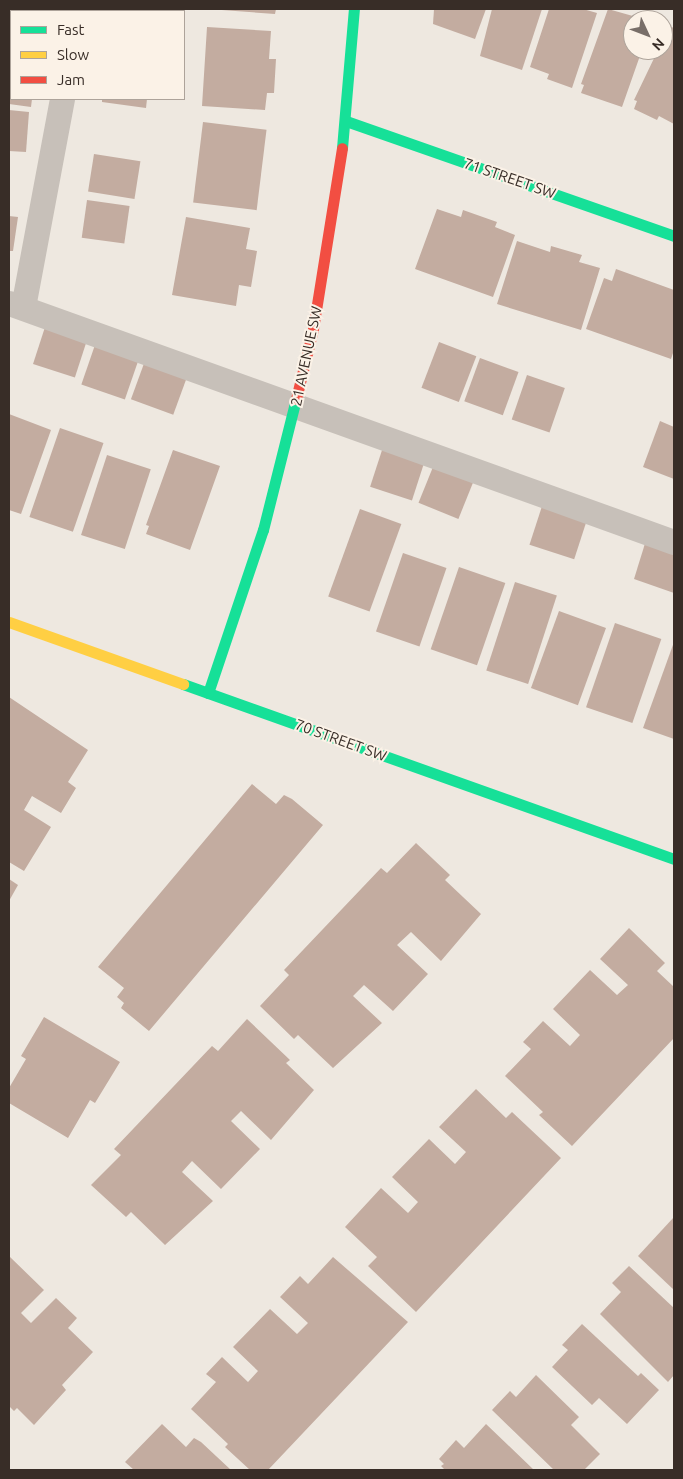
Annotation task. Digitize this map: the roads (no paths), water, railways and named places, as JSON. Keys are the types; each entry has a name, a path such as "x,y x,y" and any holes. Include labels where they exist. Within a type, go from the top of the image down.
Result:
{"street":[{"name":"21 AVENUE SW","path":"208,693 263,530 296,407 326,260 346,121 354,9"},
{"name":"71 STREET SW","path":"346,121 674,236"},
{"name":"70 STREET SW","path":"9,622 674,859"}],"lane":[{"path":"62,100 16,305 674,542"}]}
